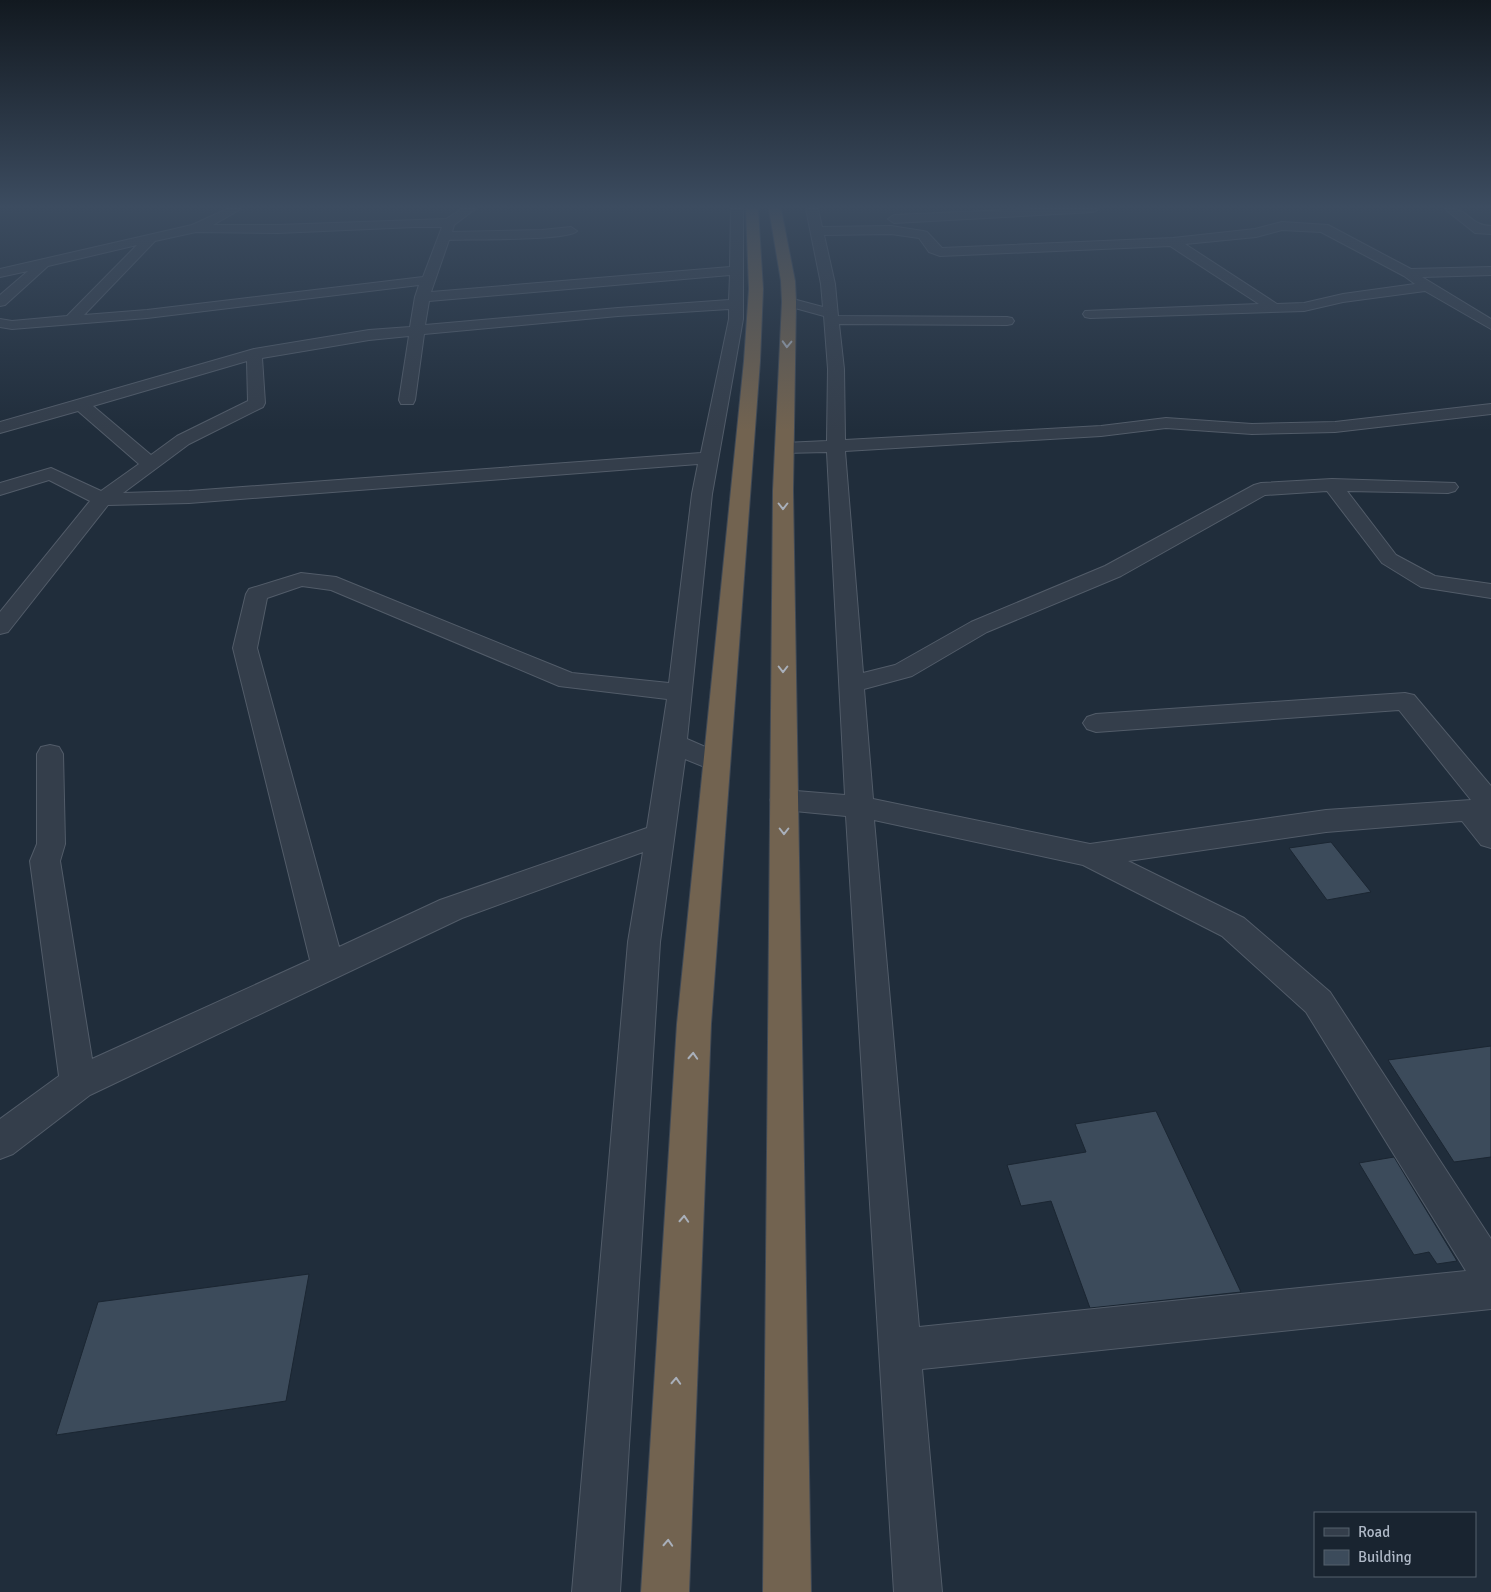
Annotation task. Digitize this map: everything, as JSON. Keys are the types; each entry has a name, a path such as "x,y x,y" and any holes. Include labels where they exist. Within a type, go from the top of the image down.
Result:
{"highway":[{"path":"665,1592 694,1024 752,361 742,312 756,289 756,283"},
{"path":"787,1592 784,448 788,283"}],"street":[{"path":"0,302 21,283"},
{"path":"71,320 107,283"},
{"path":"5,329 401,283"},
{"path":"407,400 422,298 427,283"},
{"path":"422,298 587,283"},
{"path":"596,1592 644,942 674,743 702,494 742,312 738,283"},
{"path":"828,283 836,369 836,446 869,955 918,1592"},
{"path":"1237,283 1276,309"},
{"path":"1422,283 1491,325"},
{"path":"1090,314 1304,308 1342,298 1427,287"},
{"path":"789,302 831,317 1007,321"},
{"path":"0,428 254,354 369,335 618,312 742,312"},
{"path":"0,627 102,499 183,440 257,403 254,354"},
{"path":"80,404 150,464"},
{"path":"784,448 1100,431 1166,423 1252,428 1335,426 1491,410"},
{"path":"0,489 51,474 102,499 189,497 709,458"},
{"path":"852,684 903,672 979,627 1113,571 1261,489 1332,485 1448,487"},
{"path":"1332,485 1390,559 1429,582 1489,594"},
{"path":"328,966 245,648 257,594 301,579 336,584 568,680 680,692"},
{"path":"1096,723 1405,701 1483,808 1491,837"},
{"path":"674,743 717,763"},
{"path":"50,754 52,844 44,861 78,1083"},
{"path":"784,800 860,806 1090,855 1233,927 1318,1002 1491,1275"},
{"path":"1090,855 1326,821 1483,808"},
{"path":"0,1141 78,1083 328,966 452,909 660,835"},
{"path":"899,1350 1491,1289"}],"building":[{"path":"1331,842 1371,892 1327,900 1289,848"},
{"path":"1491,1046 1491,1157 1454,1162 1388,1060"},
{"path":"1156,1111 1241,1292 1090,1308 1051,1201 1021,1206 1007,1165 1086,1152 1075,1124"},
{"path":"1394,1157 1457,1261 1437,1264 1429,1252 1414,1255 1359,1163"},
{"path":"309,1274 286,1401 56,1435 98,1302"}]}
